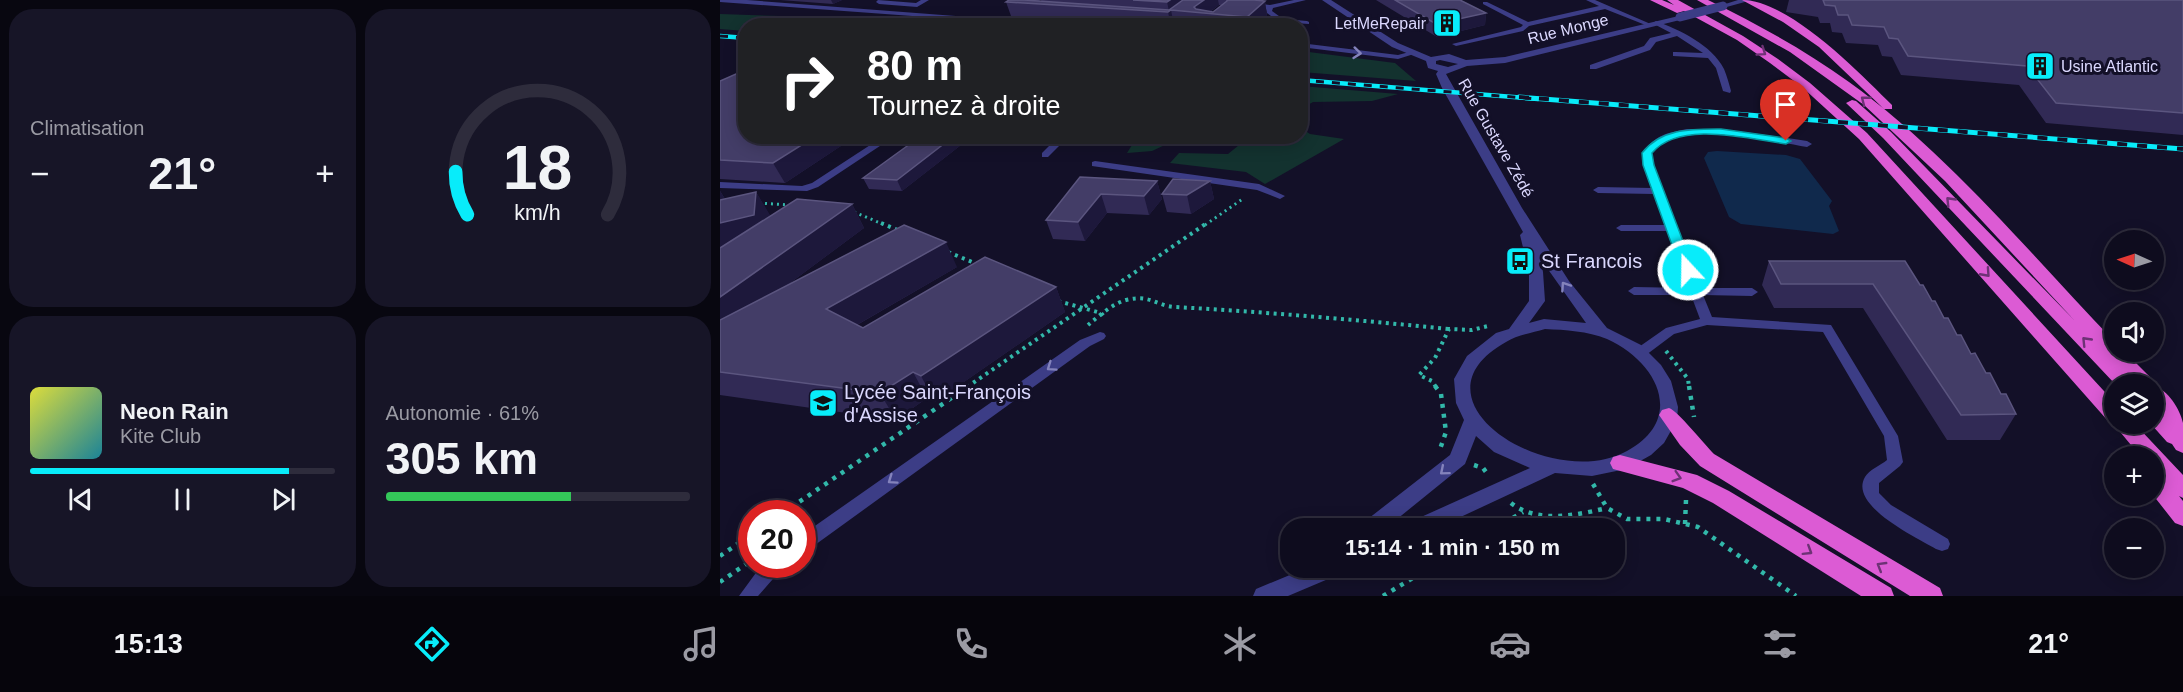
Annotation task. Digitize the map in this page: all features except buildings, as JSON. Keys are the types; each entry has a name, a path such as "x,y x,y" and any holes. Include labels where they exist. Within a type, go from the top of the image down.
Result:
{"highway":[{"path":"1654,0 1712,22"},
{"path":"1671,0 1774,60 1863,136 2104,404"},
{"path":"1685,0 1755,35 1791,58 1858,108 1887,135 2116,374"},
{"path":"1701,0 1750,24 1817,64 1879,111 1941,167 2136,374"},
{"path":"1747,0 1786,20 1823,44 1933,153 1941,167"},
{"path":"2164,404 2183,446"},
{"path":"1669,415 1687,440 1707,460 1931,596"},
{"path":"2164,426 2183,446"},
{"path":"2132,434 2143,446"},
{"path":"1620,463 1689,481 1721,497 1882,596"},
{"path":"2164,469 2183,489"},
{"path":"2164,493 2183,517"}],"street":[{"path":"1326,0 1395,45 1431,60 1449,57 1459,59 1463,63 1457,68 1443,70 1431,66 1431,60"},
{"name":"Rue Monge","path":"1463,63 1505,60 1747,0"},
{"name":"Rue Gustave Zédé","path":"1443,70 1441,74 1443,81 1524,223 1574,299 1601,331"},
{"name":"Rue Gustave Zédé","path":"1517,329 1537,301 1536,272 1524,223"},
{"path":"1544,324 1573,325 1601,331 1641,352 1658,370 1668,392 1669,415 1661,434 1644,451 1620,463 1586,470 1549,468 1517,458 1491,441 1472,422 1464,403 1462,384 1467,368 1476,353 1490,341 1517,329 1544,324"},
{"path":"1384,518 1458,459 1472,422"},
{"path":"1439,518 1549,468"},
{"path":"1254,596 1286,578"},
{"path":"1264,596 1306,578"}],"lane":[{"path":"720,0 975,18"},
{"path":"883,0 879,2 917,5 926,0"},
{"path":"1243,6 1270,6 1303,0"},
{"path":"1589,0 1690,40 1720,66 1727,92"},
{"path":"1485,3 1527,24 1605,7"},
{"path":"1270,6 1269,12 1276,18"},
{"path":"1456,44 1523,29 1527,24"},
{"path":"1593,67 1647,48 1653,40 1676,34"},
{"path":"1308,46 1398,57 1413,53"},
{"path":"1676,54 1710,56"},
{"path":"1707,321 1648,165 1647,153 1656,142 1670,136 1699,131 1807,144"},
{"path":"720,185 803,189 815,185 879,144"},
{"path":"1045,155 1057,144"},
{"path":"1095,164 1259,187 1280,196"},
{"path":"1598,190 1658,191"},
{"path":"1621,228 1672,228"},
{"path":"1634,291 1752,292"},
{"path":"1641,352 1670,331 1707,321 1827,328 1891,436 1895,462 1871,480 1871,495 1885,510 1942,544"},
{"path":"816,535 1085,343 1100,336"},
{"path":"748,596 762,578"}],"path":[{"path":"802,500 1259,187"},
{"path":"755,203 801,206"},
{"path":"848,210 910,235"},
{"path":"940,248 982,265"},
{"path":"1081,332 1101,313 1126,300 1150,298 1170,306 1298,314 1449,329 1472,330 1493,324"},
{"path":"1052,299 1101,313 1106,319"},
{"path":"1449,329 1435,358 1419,375 1432,381 1442,394 1446,432 1438,452 1483,468 1515,508 1528,514 1589,513 1607,508"},
{"path":"1655,342 1672,356 1688,379 1694,424"},
{"path":"1586,470 1607,508 1627,519 1664,519 1698,527 1796,596"},
{"path":"1685,524 1689,481"},
{"path":"1513,518 1523,512"},
{"path":"720,556 738,544"},
{"path":"720,582 738,570"},
{"path":"1383,596 1413,578"}],"green space":[{"path":"720,14 786,18 738,18 738,30 720,29"},
{"path":"1308,52 1395,63 1416,81 1308,73"},
{"path":"1308,87 1398,94 1372,101 1313,102 1308,105"},
{"path":"1308,133 1344,139 1265,184 1246,172 1170,163 1179,153 1228,154 1240,144 1308,144"},
{"path":"1133,144 1167,144 1152,151 1127,153"}],"water":[{"path":"1708,152 1786,155 1800,159 1832,201 1829,206 1839,231 1833,234 1741,224 1729,217 1704,158"}],"railway":[{"path":"720,36 738,37"},
{"path":"1308,81 1538,99"},
{"path":"1519,97 2183,149"}],"place":[{"name":"LetMeRepair","path":"1447,23"},
{"name":"Usine Atlantic","path":"2040,66"},
{"name":"St Francois","path":"1520,261"},
{"name":"Lycée Saint-François d'Assise","path":"823,403"}],"route":[{"path":"1688,270 1648,165 1647,153 1656,142 1684,132 1721,132 1786,141"}]}
